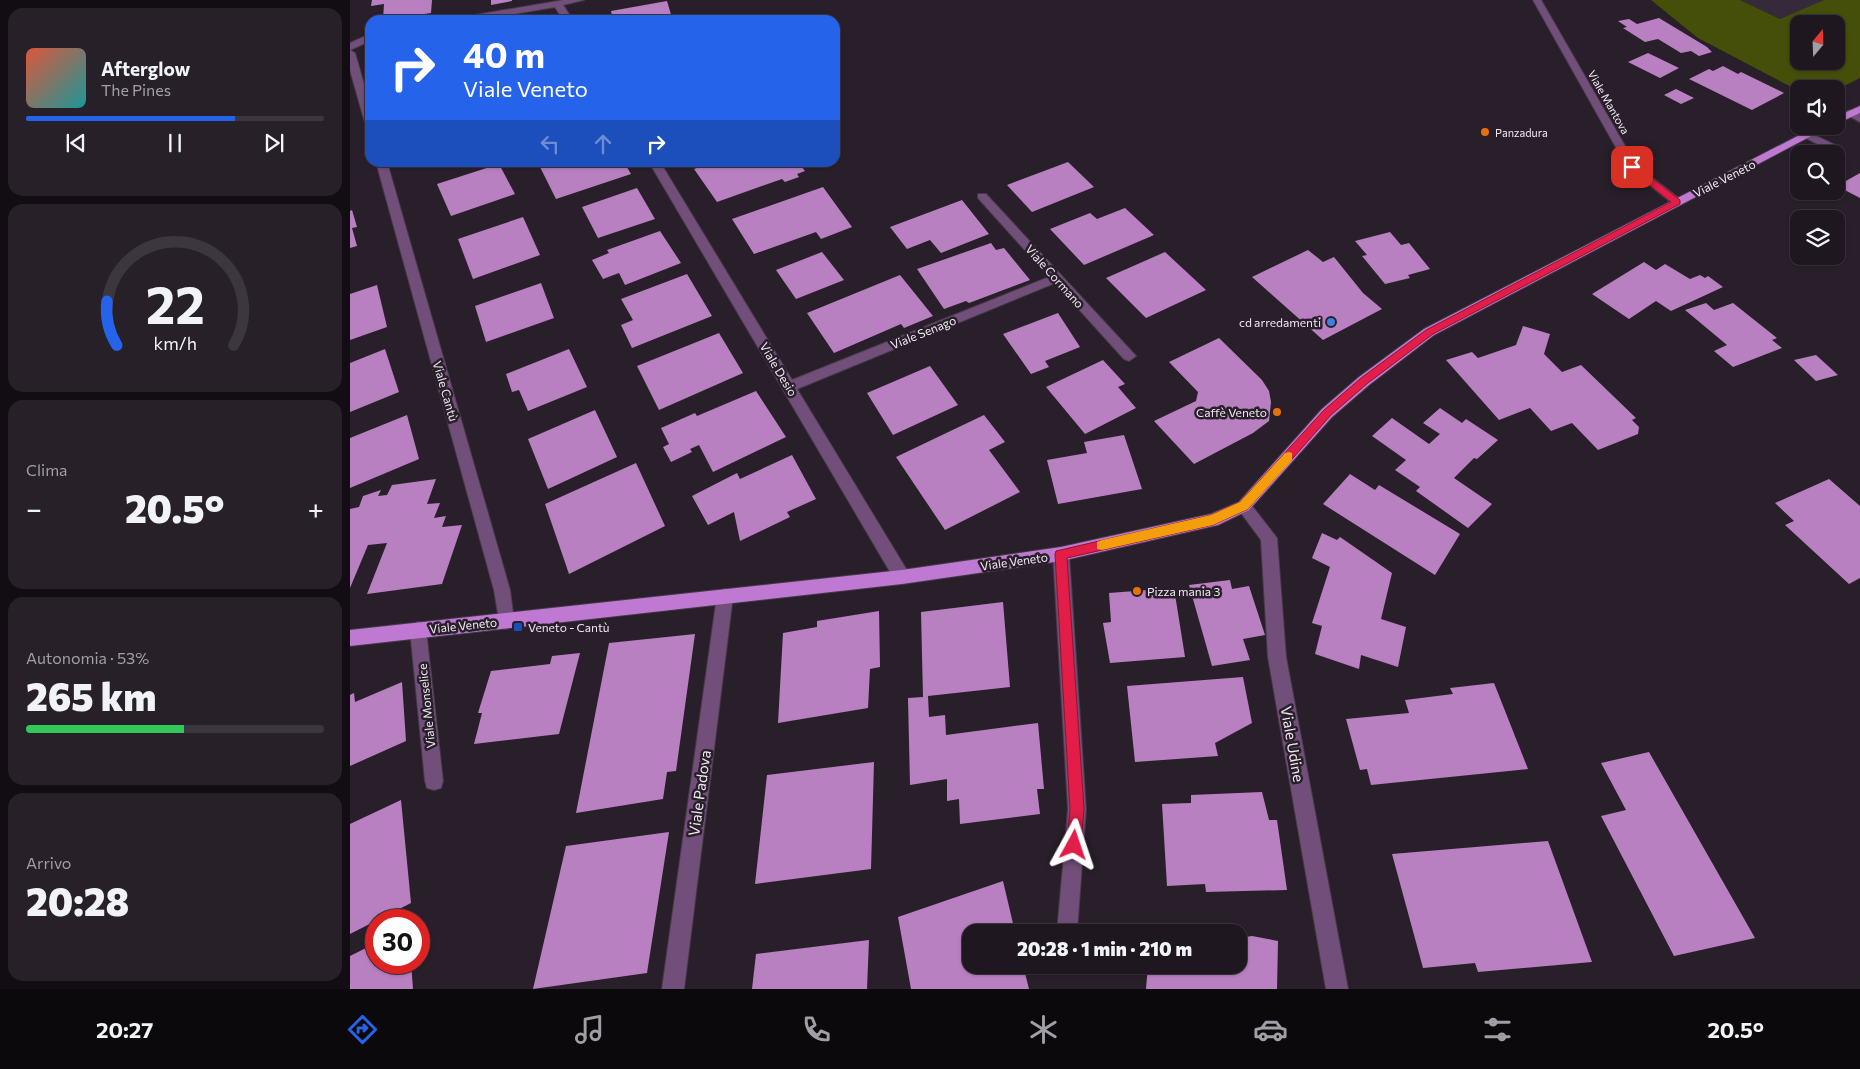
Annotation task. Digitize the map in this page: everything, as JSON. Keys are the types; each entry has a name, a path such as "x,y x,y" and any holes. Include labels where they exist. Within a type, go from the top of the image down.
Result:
{"main road":[{"path":"1845,118 1857,114"},
{"name":"Viale Veneto","path":"350,638 902,577 1061,554 1213,520 1244,506 1327,413 1364,381 1429,332 1808,135"}],"street":[{"path":"493,15 580,0"},
{"name":"Viale Mantova","path":"1537,0 1632,167 1677,202"},
{"path":"558,4 565,15"},
{"path":"350,47 365,40"},
{"path":"350,52 365,105"},
{"path":"1808,135 1829,145"},
{"name":"Viale Cantù","path":"382,167 502,590 506,621"},
{"name":"Viale Desio","path":"657,167 902,577"},
{"name":"Viale Cormano","path":"982,196 1129,356"},
{"name":"Viale Senago","path":"789,387 1057,278"},
{"name":"Viale Udine","path":"1244,506 1269,538 1277,656 1337,989"},
{"path":"1061,554 1077,809 1068,924"},
{"name":"Viale Padova","path":"673,989 725,596"},
{"name":"Viale Monselice","path":"418,630 434,781"}],"shaded area":[{"path":"1740,0 1824,0 1780,19"}],"green space":[{"path":"1651,0 1740,0 1780,19 1824,0 1860,0 1860,78 1845,86 1845,80 1790,80 1790,86 1698,38"}],"building":[{"path":"372,0 432,0 431,13 417,15 383,15 384,4 371,6"},
{"path":"491,0 512,0 512,1 491,5"},
{"path":"667,1 671,15 612,15 611,11"},
{"path":"1659,18 1707,47 1712,52 1699,56 1691,51 1681,53 1658,39 1645,42 1623,28 1627,27 1618,21 1629,19 1637,24"},
{"path":"1648,53 1679,68 1660,78 1628,62"},
{"path":"1723,66 1738,74 1741,72 1784,93 1752,110 1689,79 1709,69 1713,71"},
{"path":"1676,89 1694,98 1681,104 1664,95"},
{"path":"1068,162 1094,187 1032,212 1007,185"},
{"path":"490,167 501,167 515,194 451,216 437,184"},
{"path":"540,167 627,167 631,174 556,199"},
{"path":"699,167 802,167 805,171 797,174 799,177 785,182 782,179 717,202 694,169"},
{"path":"1860,173 1860,198 1845,190 1845,181"},
{"path":"823,187 852,227 821,239 816,232 754,254 732,219"},
{"path":"637,188 655,219 598,238 582,207"},
{"path":"962,200 989,234 941,253 930,240 907,249 890,227"},
{"path":"1125,208 1154,235 1084,265 1050,229 1090,213 1097,219"},
{"path":"352,210 357,227 352,228 357,246 350,248 350,211"},
{"path":"523,217 540,255 473,279 458,239"},
{"path":"660,231 681,263 625,285 619,273 603,279 592,260 609,253 607,250"},
{"path":"1390,232 1401,245 1409,243 1430,269 1408,275 1410,278 1385,284 1362,256 1367,255 1355,241"},
{"path":"991,243 996,250 1004,248 1030,280 969,303 966,301 944,309 917,269"},
{"path":"1308,250 1323,262 1334,257 1363,293 1382,309 1323,340 1252,277"},
{"path":"822,252 844,280 796,299 776,270"},
{"path":"1165,252 1206,290 1146,318 1106,278"},
{"path":"1644,262 1656,270 1665,264 1690,279 1700,275 1705,278 1708,276 1723,287 1671,311 1656,301 1629,319 1592,294"},
{"path":"687,274 712,316 632,348 621,325 633,320 621,299"},
{"path":"900,275 933,316 904,328 901,324 834,353 807,313"},
{"path":"541,283 554,318 486,342 475,306"},
{"path":"377,285 387,327 350,340 350,294"},
{"path":"1706,303 1714,310 1733,303 1777,338 1772,340 1782,348 1733,367 1714,351 1727,345 1685,310"},
{"path":"1058,313 1080,347 1045,361 1049,367 1031,374 1003,334"},
{"path":"1523,326 1550,334 1544,354 1562,372 1581,365 1636,418 1632,420 1639,427 1638,434 1598,450 1572,423 1551,431 1530,408 1499,420 1446,360 1472,352 1478,358 1516,345"},
{"path":"719,333 743,373 659,410 637,366"},
{"path":"1219,338 1262,380 1269,391 1271,402 1269,421 1253,433 1194,464 1154,421 1196,401 1198,392 1169,362"},
{"path":"385,349 399,392 350,412 350,363"},
{"path":"569,349 587,387 528,411 519,390 512,392 506,374"},
{"path":"1816,355 1838,375 1816,381 1794,360"},
{"path":"1103,360 1125,384 1118,387 1136,408 1085,434 1046,387"},
{"path":"930,366 958,405 893,435 867,393"},
{"path":"756,391 786,437 713,472 699,445 690,449 692,452 671,462 663,447 669,444 661,428 695,413 697,416"},
{"path":"1440,408 1462,423 1466,419 1498,440 1477,459 1474,458 1454,478 1492,504 1468,528 1416,491 1420,487 1395,470 1406,460 1372,436 1392,418 1429,444 1440,434 1423,423"},
{"path":"595,410 617,457 548,489 528,439"},
{"path":"407,415 419,459 350,488 350,438"},
{"path":"984,415 1005,442 989,450 1020,492 945,530 896,457"},
{"path":"1124,435 1142,489 1058,504 1047,460 1087,453 1084,442"},
{"path":"792,455 816,499 787,512 790,517 740,541 734,512 708,525 692,496 737,473 740,479"},
{"path":"636,463 665,526 569,574 545,504"},
{"path":"1350,474 1375,490 1379,485 1460,534 1435,575 1323,504"},
{"path":"436,479 427,504 440,503 434,518 446,516 442,527 462,525 442,584 367,594 387,543 368,545 350,588 350,509 359,507 363,496 381,490 378,496 387,495 392,485"},
{"path":"1829,479 1860,506 1860,578 1849,584 1785,525 1794,521 1775,503"},
{"path":"1322,533 1337,540 1340,537 1392,573 1381,619 1406,627 1398,667 1361,655 1359,669 1315,654 1322,626 1312,623 1330,567 1312,558"},
{"path":"1230,580 1232,589 1249,586 1265,635 1243,639 1250,660 1212,666 1189,585"},
{"path":"1174,588 1185,657 1110,663 1103,623 1111,622 1109,593"},
{"path":"1003,602 1010,687 928,696 929,717 945,715 946,735 1038,723 1044,789 1037,789 1040,814 960,824 959,799 947,801 947,779 910,785 908,698 923,697 921,612"},
{"path":"879,611 880,667 870,669 868,708 778,723 783,633 817,627 817,621"},
{"path":"695,634 676,771 667,772 663,799 576,813 609,643"},
{"path":"580,653 559,734 474,744 482,713 478,713 491,671 550,664 552,656"},
{"path":"1243,677 1252,723 1215,743 1218,756 1135,762 1127,686"},
{"path":"402,682 406,741 350,766 350,695 354,693 355,702"},
{"path":"1494,683 1528,769 1371,785 1367,769 1360,770 1346,719 1409,713 1405,700 1453,694 1450,688"},
{"path":"1649,752 1755,938 1674,956 1601,816 1626,810 1601,763"},
{"path":"874,762 871,869 755,884 767,775"},
{"path":"1262,792 1269,820 1277,820 1287,890 1206,892 1205,884 1167,886 1162,804 1191,803 1191,795"},
{"path":"401,800 411,903 399,909 365,909 365,926 350,934 350,824"},
{"path":"669,832 647,973 533,989 566,846"},
{"path":"1548,841 1592,962 1478,972 1475,963 1423,968 1392,854"},
{"path":"1003,881 1013,924 962,924 962,974 1025,974 1029,989 911,989 898,917"},
{"path":"1247,937 1278,941 1277,989 1146,989 1147,974 1247,974"},
{"path":"869,940 867,989 752,989 756,954"},
{"path":"365,948 365,974 412,974 413,989 350,989 350,956"}],"slow traffic":[{"path":"1102,545 1213,520 1244,506 1289,456"}],"place":[{"name":"Panzadura","path":"1485,132"},
{"name":"cd arredamenti","path":"1331,322"},
{"name":"Caffè Veneto","path":"1277,412"},
{"name":"Pizza mania 3","path":"1137,591"},
{"name":"Veneto - Cantù","path":"518,627"}],"route":[{"path":"1074,845 1077,809 1061,554 1213,520 1244,506 1327,413 1364,381 1429,332 1677,202 1632,167"}]}
